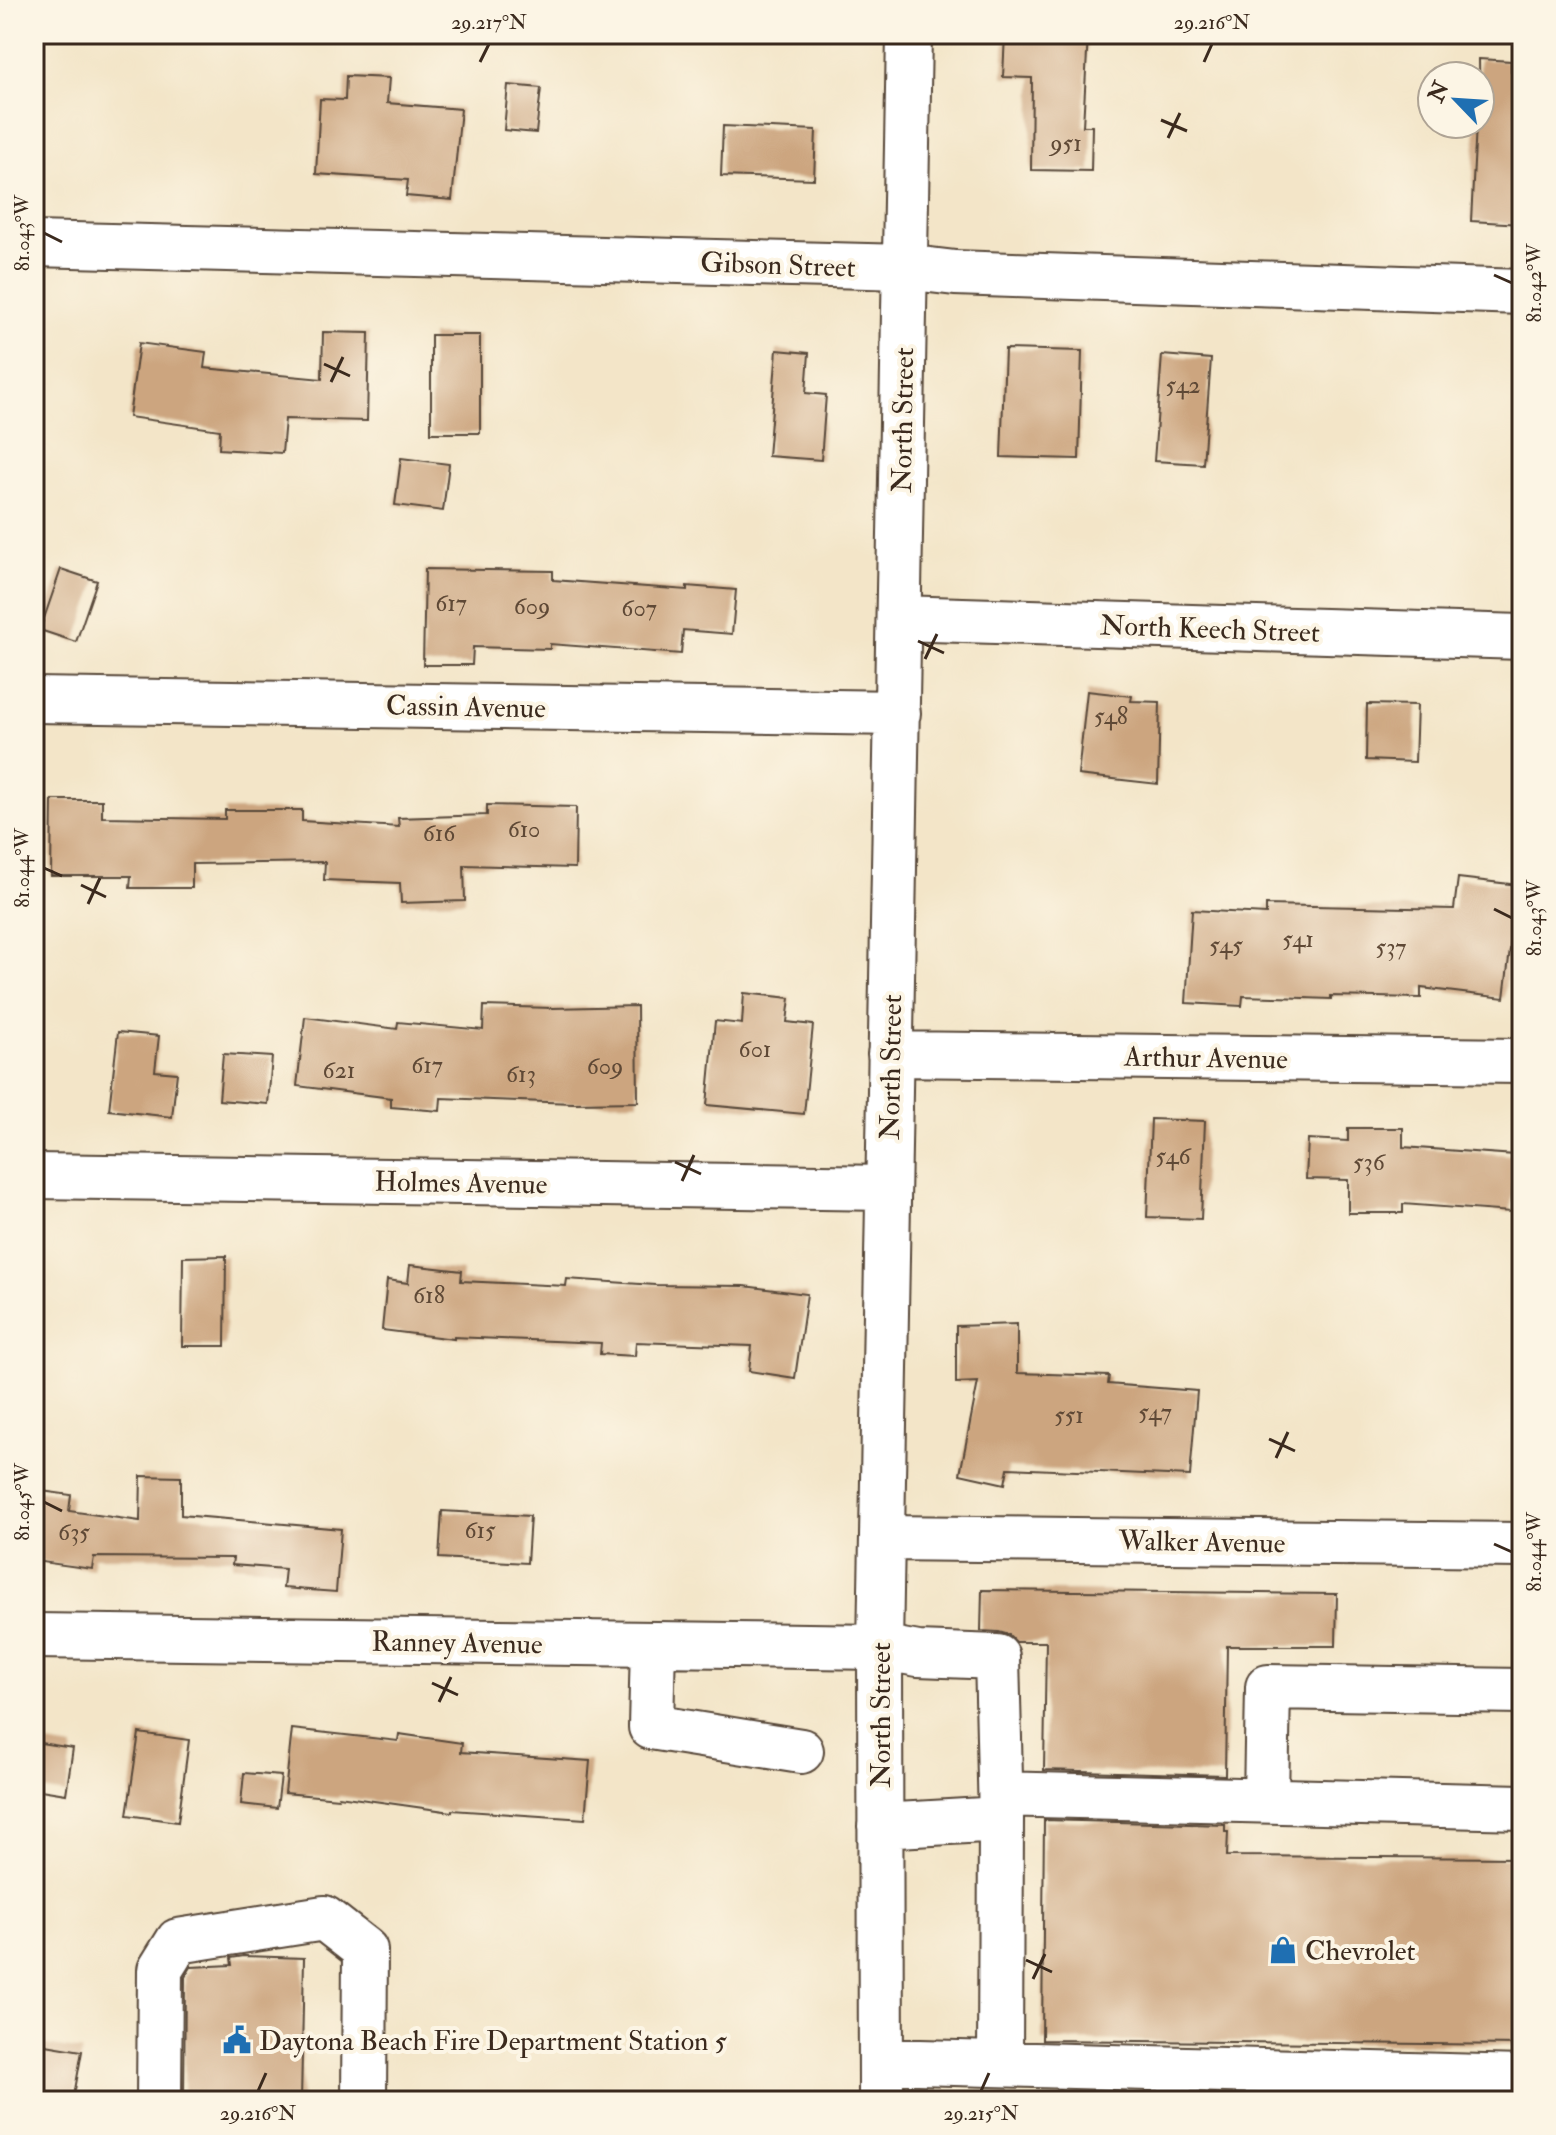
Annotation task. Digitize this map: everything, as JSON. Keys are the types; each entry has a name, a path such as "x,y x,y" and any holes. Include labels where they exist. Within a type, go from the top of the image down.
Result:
{"street":[{"name":"North Street","path":"881,2081 880,1647 909,34"},
{"name":"Gibson Street","path":"34,244 905,267 955,273 1522,292"},
{"name":"North Keech Street","path":"899,618 1522,637"},
{"name":"Cassin Avenue","path":"34,700 898,713"},
{"name":"Arthur Avenue","path":"890,1054 1522,1061"},
{"name":"Holmes Avenue","path":"34,1176 888,1188"},
{"name":"Walker Avenue","path":"882,1538 1522,1545"},
{"name":"Ranney Avenue","path":"34,1636 880,1647 918,1654 997,1657 1001,1806"},
{"path":"653,1644 651,1727 801,1751"},
{"path":"1266,1800 1268,1687 1522,1691"},
{"path":"880,1826 1001,1806 1266,1800 1522,1807"},
{"path":"1000,2064 1001,1806"},
{"path":"159,2101 160,1970 178,1941 324,1918 365,1950 364,2101"},
{"path":"881,2081 1000,2064 1262,2086 1522,2078"}],"building":[{"path":"1005,34 1088,34 1083,126 1092,126 1091,171 1031,170 1032,78 1003,77"},
{"path":"1496,60 1511,61 1511,72 1522,73 1522,224 1471,221 1475,140 1496,140"},
{"path":"346,76 389,78 387,103 461,109 452,200 406,196 408,180 316,174 320,99 345,100"},
{"path":"508,85 541,88 536,133 504,130"},
{"path":"723,126 816,130 814,179 721,176"},
{"path":"323,332 369,333 367,421 285,419 282,453 219,449 220,430 129,417 139,343 206,352 204,368 322,379"},
{"path":"431,335 480,335 480,433 431,433"},
{"path":"1005,349 1082,351 1079,459 1001,457"},
{"path":"777,350 809,353 806,393 826,395 821,460 768,456"},
{"path":"1162,355 1211,359 1203,464 1154,461"},
{"path":"401,458 449,464 443,511 395,505"},
{"path":"61,569 97,581 76,642 40,630"},
{"path":"425,569 553,571 553,580 687,590 687,586 736,590 732,634 683,630 681,654 550,644 550,649 473,647 472,665 423,665"},
{"path":"1087,691 1132,696 1131,701 1160,702 1158,784 1078,775"},
{"path":"1367,704 1417,705 1415,762 1366,760"},
{"path":"52,800 102,800 102,817 225,819 225,810 302,810 302,821 399,827 398,818 487,815 487,805 576,807 575,868 464,865 465,901 401,903 400,883 324,880 325,862 192,864 192,888 130,888 131,876 51,876"},
{"path":"1458,878 1518,885 1504,998 1421,988 1421,998 1243,996 1242,1006 1186,1003 1192,910 1266,914 1266,905 1454,909"},
{"path":"744,993 790,998 787,1022 813,1025 804,1114 707,1105 715,1021 742,1024"},
{"path":"484,1006 637,1006 638,1102 441,1098 440,1111 391,1107 391,1098 297,1086 305,1017 397,1029 398,1022 483,1030"},
{"path":"118,1032 159,1036 155,1071 177,1073 172,1117 109,1110"},
{"path":"223,1054 272,1057 268,1104 219,1100"},
{"path":"1151,1119 1205,1121 1201,1219 1147,1217"},
{"path":"1348,1128 1403,1128 1403,1147 1515,1155 1511,1212 1403,1204 1403,1213 1348,1213 1348,1180 1306,1179 1308,1139 1348,1141"},
{"path":"226,1256 225,1346 182,1346 183,1257"},
{"path":"410,1265 462,1271 461,1281 566,1286 567,1279 655,1285 744,1286 807,1294 795,1378 749,1371 752,1346 636,1342 635,1356 600,1354 601,1343 454,1339 382,1330 387,1280 408,1283"},
{"path":"1017,1324 1017,1373 1109,1376 1108,1384 1197,1391 1190,1476 1008,1468 1005,1484 960,1474 978,1382 956,1383 956,1326"},
{"path":"141,1476 181,1477 181,1515 341,1529 336,1592 283,1588 285,1569 232,1565 233,1558 94,1557 92,1569 34,1561 34,1490 71,1495 69,1511 140,1521"},
{"path":"442,1511 530,1516 527,1563 439,1558"},
{"path":"982,1590 1337,1594 1336,1646 1227,1646 1225,1775 1044,1770 1046,1642 1016,1642 1009,1635 981,1631"},
{"path":"292,1729 398,1741 399,1734 462,1743 461,1752 590,1761 585,1819 452,1812 339,1796 285,1793"},
{"path":"139,1733 189,1740 178,1822 127,1815"},
{"path":"34,1742 73,1748 66,1794 34,1789"},
{"path":"244,1773 281,1776 277,1808 241,1804"},
{"name":"Chevrolet","path":"1044,1820 1225,1825 1225,1832 1228,1832 1227,1856 1522,1858 1522,2045 1042,2040"},
{"name":"Daytona Beach Fire Department Station 5","path":"231,1958 304,1958 301,2101 184,2101 185,1977 191,1967 232,1965"},
{"path":"34,2043 82,2051 73,2101 34,2101"}],"place":[{"name":"Chevrolet","path":"1283,1950"},
{"name":"Daytona Beach Fire Department Station 5","path":"237,2040"}]}
